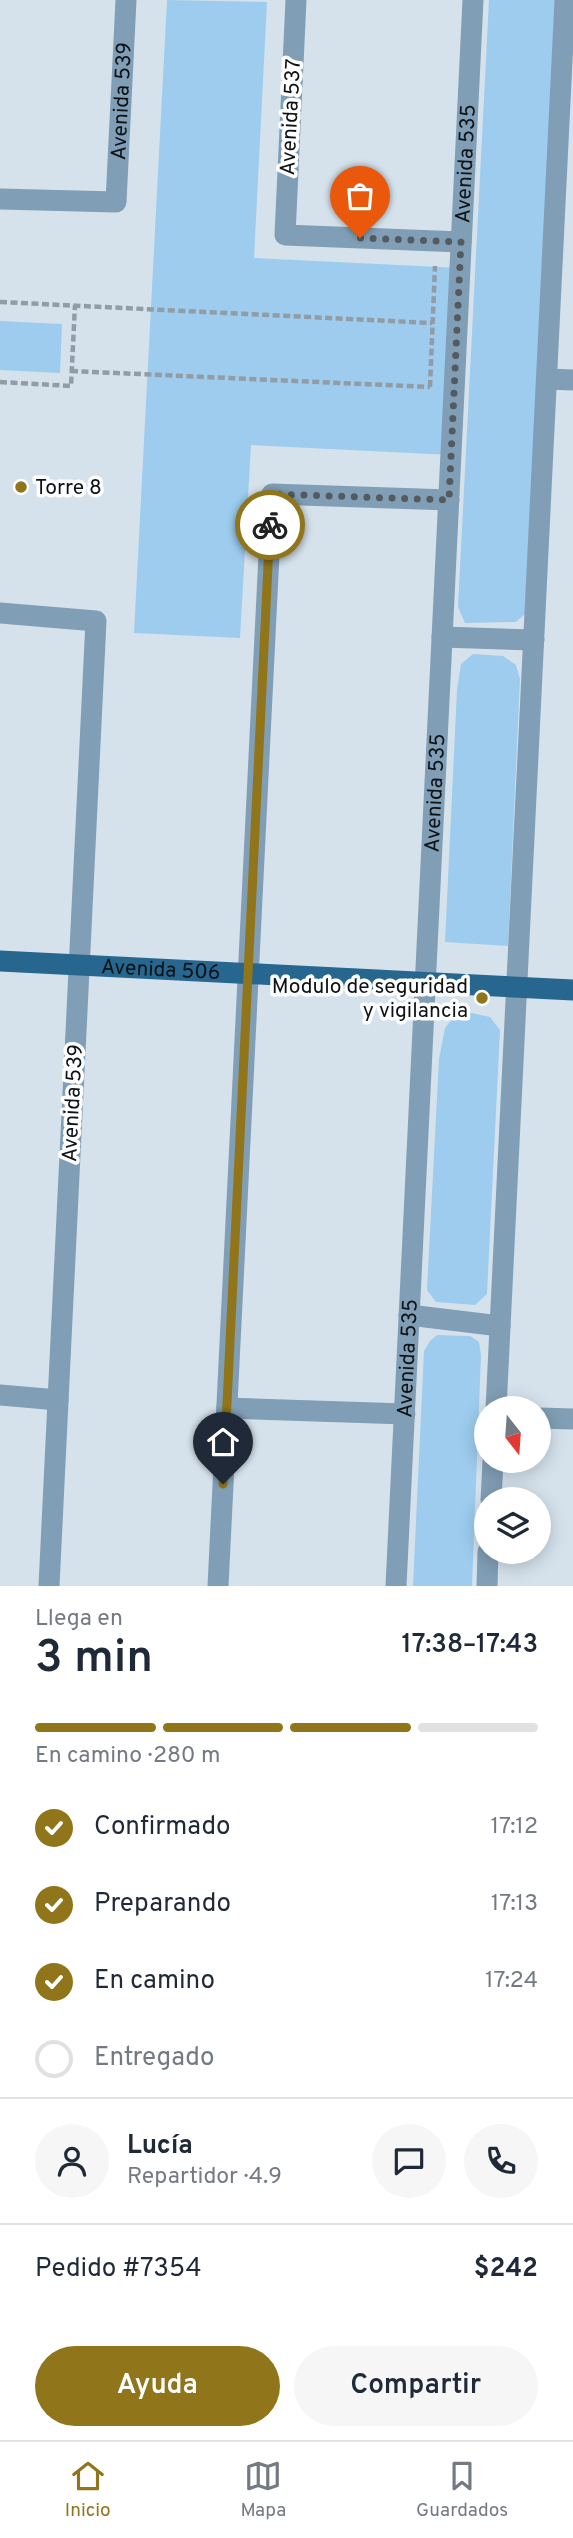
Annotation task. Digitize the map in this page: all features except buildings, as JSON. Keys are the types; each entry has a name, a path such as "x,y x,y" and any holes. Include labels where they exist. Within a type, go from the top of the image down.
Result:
{"main road":[{"name":"Avenida 506","path":"0,961 573,990"}],"street":[{"name":"Avenida 539","path":"0,199 116,202 126,0"},
{"name":"Avenida 537","path":"296,0 285,235 461,242"},
{"name":"Avenida 535","path":"396,1586 473,0"},
{"path":"497,1396 547,379 563,254 565,0"},
{"path":"547,379 573,380"},
{"path":"218,1586 272,494 449,500"},
{"name":"Avenida 539","path":"0,613 96,621 49,1586"},
{"path":"442,637 534,640"},
{"path":"409,1315 500,1326"},
{"path":"0,1395 58,1400"},
{"path":"227,1408 405,1414"},
{"path":"551,1418 573,1419"},
{"path":"487,1586 488,1564"}],"path":[{"path":"429,399 435,266"},
{"path":"0,302 432,323"},
{"path":"0,382 71,386 75,305"},
{"path":"71,371 430,387"}],"shaded area":[{"path":"167,0 267,2 254,258 460,268 451,455 251,445 240,638 134,633"},
{"path":"489,0 556,0 525,614 516,622 465,623 458,607"},
{"path":"0,321 62,324 60,373 0,370"},
{"path":"473,654 503,656 516,665 520,679 508,946 445,942 457,690 461,664"},
{"path":"472,1013 490,1017 500,1030 487,1294 475,1305 436,1302 427,1290 439,1059 445,1028 455,1016"},
{"path":"437,1335 470,1336 479,1342 479,1396 474,1396 474,1474 476,1474 472,1586 413,1586 424,1351"}],"way so far":[{"path":"270,525 272,494 449,500 461,242 360,238"}],"place":[{"name":"Torre 8","path":"21,487"},
{"name":"Modulo de seguridad y vigilancia","path":"482,998"}],"route":[{"path":"223,1484 270,525"}]}
